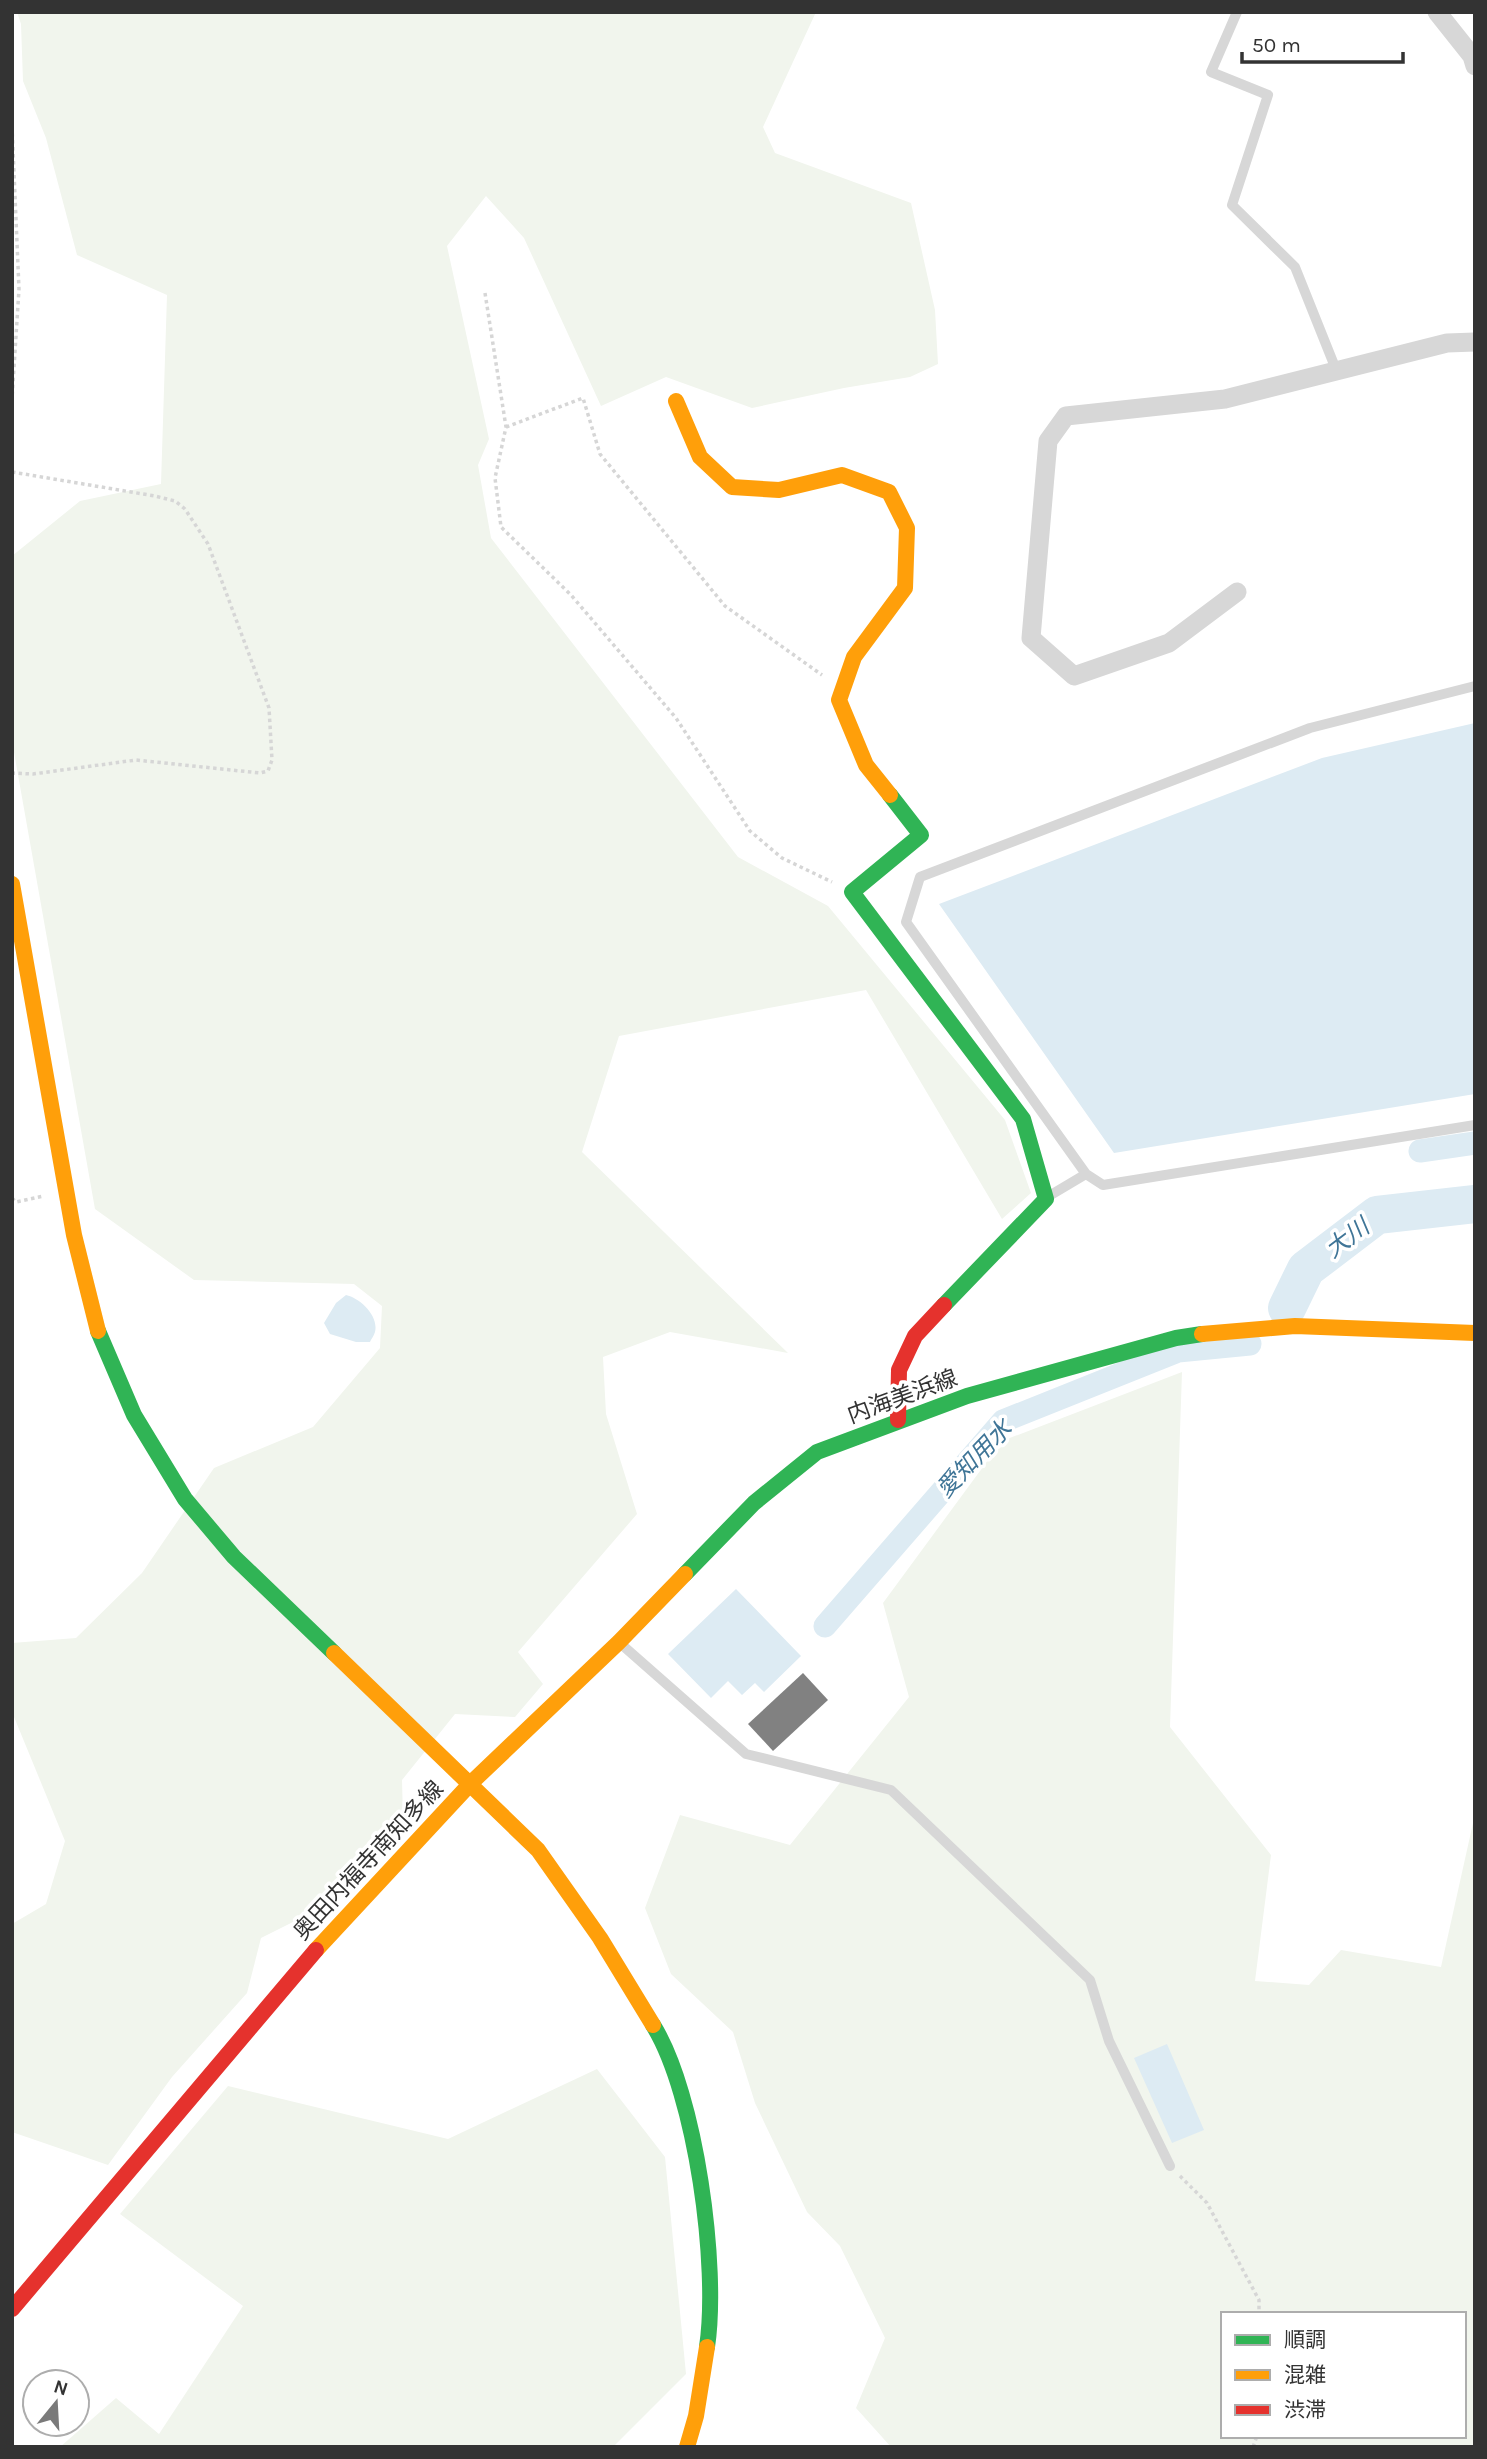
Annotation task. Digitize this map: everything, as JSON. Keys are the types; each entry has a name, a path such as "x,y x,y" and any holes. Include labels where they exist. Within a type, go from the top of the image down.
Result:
{"main road":[{"path":"676,401 701,457 732,487 779,490 842,475 889,492 906,528 905,588 853,657 839,700 866,765 921,835 852,892 1023,1119 1046,1199 915,1336 899,1370 898,1420"},
{"path":"12,884 66,1192 95,1323 134,1415 185,1499 234,1557 471,1783"},
{"name":"内海美浜線","path":"471,1783 618,1642 754,1503 817,1452 968,1396 1176,1338 1230,1330 1295,1326 1475,1333"},
{"name":"奥田内福寺南知多線","path":"12,2309 295,1972 471,1783 538,1850 600,1938 664,2042 688,2116 702,2196 710,2268 708,2339 696,2416 687,2447"}],"street":[{"path":"1437,12 1472,56 1475,66"},
{"path":"1237,592 1169,643 1074,676 1031,638 1048,441 1066,416 1225,399 1447,344 1475,342"}],"lane":[{"path":"1237,12 1211,72 1268,95 1232,205 1295,267 1337,373"},
{"path":"1475,686 1310,728 920,877 906,922 1086,1174 1103,1185 1475,1125"},
{"path":"1046,1199 1086,1174"},
{"path":"618,1642 746,1754 891,1790 1090,1980 1109,2041 1170,2166"}],"path":[{"path":"12,126 19,289 12,399"},
{"path":"485,293 506,427 495,478 501,527 571,595 676,718 750,831 782,858 852,892"},
{"path":"506,427 583,398 600,454 725,606 823,675 839,700"},
{"path":"12,472 155,496 175,501 185,509 208,544 269,708 272,760 268,771 260,773 136,760 33,774 12,773"},
{"path":"12,1198 16,1202 66,1192"},
{"path":"1170,2166 1207,2203 1259,2300 1259,2312"}],"shaded area":[{"path":"17,12 816,12 763,127 775,153 911,203 935,310 938,364 910,377 752,408 666,377 601,406 524,238 486,196 447,246 489,439 478,465 491,538 738,857 828,906 1005,1120 1031,1193 1002,1219 866,990 619,1036 582,1152 788,1353 670,1332 603,1357 606,1414 637,1514 518,1652 543,1684 515,1717 455,1714 402,1780 403,1818 321,1908 261,1938 247,1993 172,2077 108,2165 12,2132 12,1924 46,1904 65,1841 12,1712 12,1643 76,1638 142,1573 214,1468 313,1427 380,1348 382,1306 354,1284 194,1280 95,1209 12,741 12,556 80,501 161,484 167,295 77,255 46,138 23,81 21,24"},
{"path":"1475,723 1475,1094 1114,1153 939,904 1322,758"},
{"path":"346,1295 362,1304 371,1314 375,1333 370,1342 356,1342 330,1334 324,1323 336,1303"},
{"path":"1182,1372 1170,1727 1271,1855 1255,1981 1309,1985 1341,1950 1441,1967 1475,1814 1475,2447 891,2447 856,2408 885,2338 840,2246 807,2212 755,2103 733,2032 671,1974 645,1908 680,1815 790,1845 909,1697 883,1603 1002,1441"},
{"path":"736,1589 801,1656 764,1692 755,1683 742,1695 728,1681 711,1698 668,1654"},
{"path":"1167,2044 1204,2130 1172,2143 1134,2058"},
{"path":"597,2069 665,2157 686,2374 613,2447 60,2447 70,2438 91,2438 91,2420 116,2398 159,2434 243,2306 120,2214 228,2086 448,2139"}],"building":[{"path":"803,1673 828,1700 773,1751 748,1724"}],"waterway":[{"name":"愛知用水","path":"1420,1151 1475,1143"},
{"name":"大川","path":"1287,1308 1306,1269 1377,1215 1475,1204"},
{"name":"愛知用水","path":"825,1626 1003,1421 1178,1351 1250,1344"}],"traffic: fast":[{"path":"890,795 921,835 852,892 1023,1119 1046,1199 944,1305"},
{"path":"98,1331 134,1415 185,1499 234,1557 334,1653"},
{"path":"685,1574 754,1503 817,1452 967,1396 1176,1338 1202,1334"},
{"path":"653,2025 668,2055 681,2093 701,2182 710,2273 707,2347"}],"traffic: slow":[{"path":"676,401 700,457 732,487 779,490 842,475 889,492 907,528 905,588 854,657 839,700 866,765 890,795"},
{"path":"12,884 74,1235 98,1331"},
{"path":"1202,1334 1295,1326 1475,1333"},
{"path":"316,1950 471,1783 619,1642 685,1574"},
{"path":"334,1653 538,1850 600,1938 653,2025"},
{"path":"687,2447 696,2416 707,2347"}],"traffic: jam":[{"path":"898,1420 899,1370 915,1336 944,1305"},
{"path":"12,2309 316,1950"}]}
